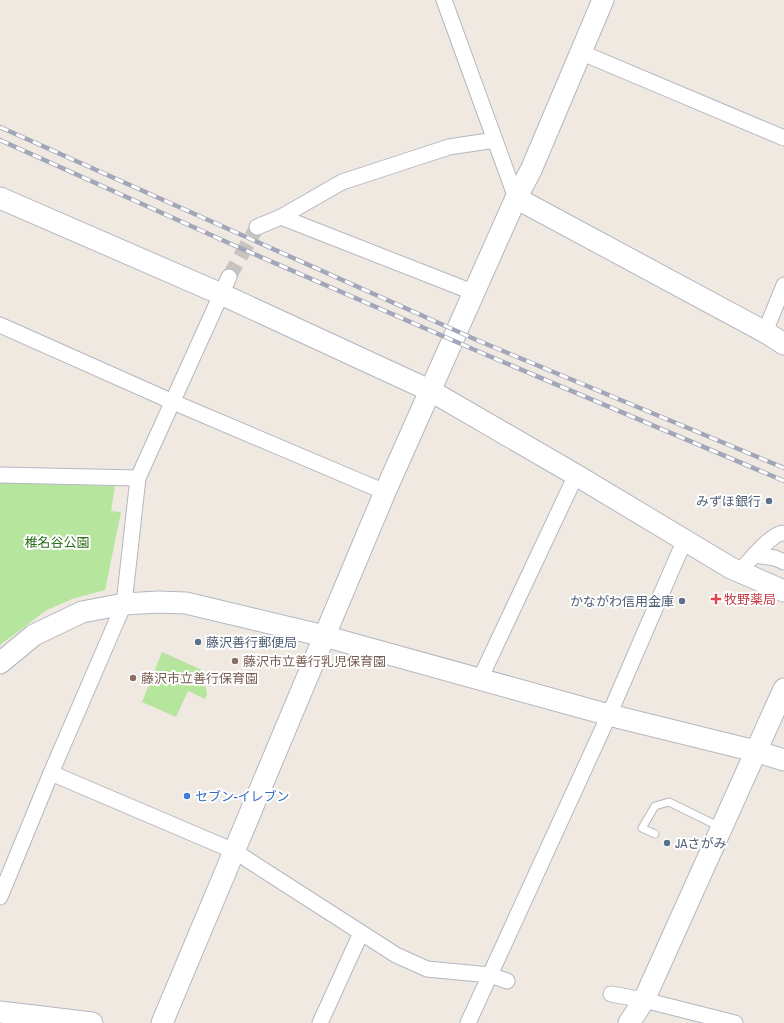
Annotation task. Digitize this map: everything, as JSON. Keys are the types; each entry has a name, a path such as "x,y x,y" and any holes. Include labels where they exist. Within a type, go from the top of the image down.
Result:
{"street":[{"path":"444,0 516,198 765,332 784,344"},
{"path":"162,1023 385,492 475,293 516,198 530,170 603,0"},
{"path":"580,52 784,138"},
{"path":"257,227 281,217 342,182 449,147 495,140"},
{"path":"0,198 225,286 431,391 739,572 784,591"},
{"path":"281,217 475,293"},
{"path":"765,332 784,285"},
{"path":"0,897 50,774 124,604 138,478 225,286"},
{"path":"0,325 172,402 385,492"},
{"path":"0,475 138,478"},
{"path":"480,679 576,475"},
{"path":"739,572 769,540 780,533 784,533"},
{"path":"468,1023 609,715 686,541"},
{"path":"755,555 775,558 784,562"},
{"path":"0,663 34,635 82,612 124,604 158,602 186,603 324,636 609,715 755,751 784,760"},
{"path":"629,1023 644,1000 784,689"},
{"path":"50,774 234,851 396,955 427,969 490,975 507,981"},
{"path":"320,1023 361,933"},
{"path":"611,994 644,1000 735,1023"},
{"path":"0,1012 92,1023"}],"lane":[{"path":"655,834 642,828 654,806 669,802 721,827"}],"green space":[{"name":"椎名谷公園","path":"0,482 115,486 111,511 121,512 105,590 72,599 47,610 0,645"},
{"path":"162,652 202,670 207,694 205,699 188,691 176,717 142,702"}],"tunnel":[{"path":"229,277 257,227"}],"railway":[{"path":"0,127 479,341 784,468"},
{"path":"0,140 231,244 475,350 784,481"}],"place":[{"name":"みずほ銀行","path":"769,501"},
{"name":"牧野薬局","path":"716,599"},
{"name":"かながわ信用金庫","path":"682,601"},
{"name":"藤沢善行郵便局","path":"198,642"},
{"name":"藤沢市立善行乳児保育園","path":"235,661"},
{"name":"藤沢市立善行保育園","path":"133,678"},
{"name":"セブン-イレブン","path":"187,796"},
{"name":"JAさがみ","path":"667,843"}]}
